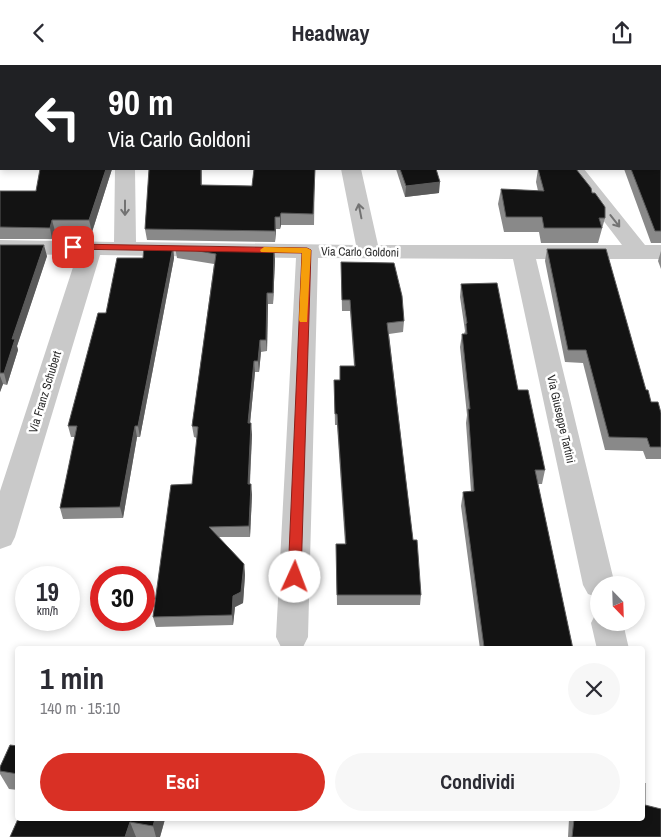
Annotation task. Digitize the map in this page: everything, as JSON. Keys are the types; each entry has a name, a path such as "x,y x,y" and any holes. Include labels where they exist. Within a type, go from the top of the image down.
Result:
{"street":[{"path":"125,170 125,247"},
{"path":"352,170 368,252"},
{"path":"575,170 639,252"},
{"name":"Via Carlo Goldoni","path":"0,247 125,247 368,252 661,253"},
{"name":"Via Franz Schubert","path":"0,537 91,247"},
{"path":"292,637 307,250"},
{"name":"Via Giuseppe Tartini","path":"523,252 597,576"},
{"path":"610,631 612,646"}],"building":[{"path":"40,170 106,170 89,220 52,220 50,228 0,227 0,191 36,191"},
{"path":"149,170 201,170 201,185 252,186 254,170 315,170 313,214 281,213 280,217 275,217 275,231 145,229"},
{"path":"400,170 436,170 440,182 406,186"},
{"path":"538,170 577,170 591,188 592,193 595,193 605,207 605,218 599,218 602,228 544,228 542,217 506,217 501,189 544,191"},
{"path":"631,170 661,170 661,231 655,231"},
{"path":"0,245 44,245 12,339 15,339 4,373 0,373"},
{"path":"144,247 173,247 120,507 60,508 77,426 68,426 98,313 106,313 117,258 143,258"},
{"path":"175,247 274,249 273,293 267,293 266,340 260,340 258,361 254,361 248,423 251,423 248,484 251,484 249,526 209,527 244,564 241,592 233,596 232,615 155,617 155,602 171,485 192,484 198,427 192,426 216,254"},
{"path":"547,249 606,249 646,390 648,390 651,402 658,402 661,413 661,447 650,447 647,438 609,437 586,350 568,350"},
{"path":"341,262 394,263 402,296 404,321 387,323 413,540 417,540 421,595 337,595 336,544 346,544 334,380 340,380 340,366 355,366 350,300 342,300"},
{"path":"497,283 518,390 528,390 545,470 535,470 572,646 484,646 463,492 474,491 468,409 470,409 462,334 467,334 467,323 461,284"},
{"path":"10,745 15,746 15,774 0,771"},
{"path":"645,805 661,809 661,837 572,837 574,821 645,821"},
{"path":"17,821 154,821 153,826 130,822 125,837 10,837"}],"slow traffic":[{"path":"264,250 307,250 304,320"}],"route":[{"path":"73,247 307,250 295,577"}]}
